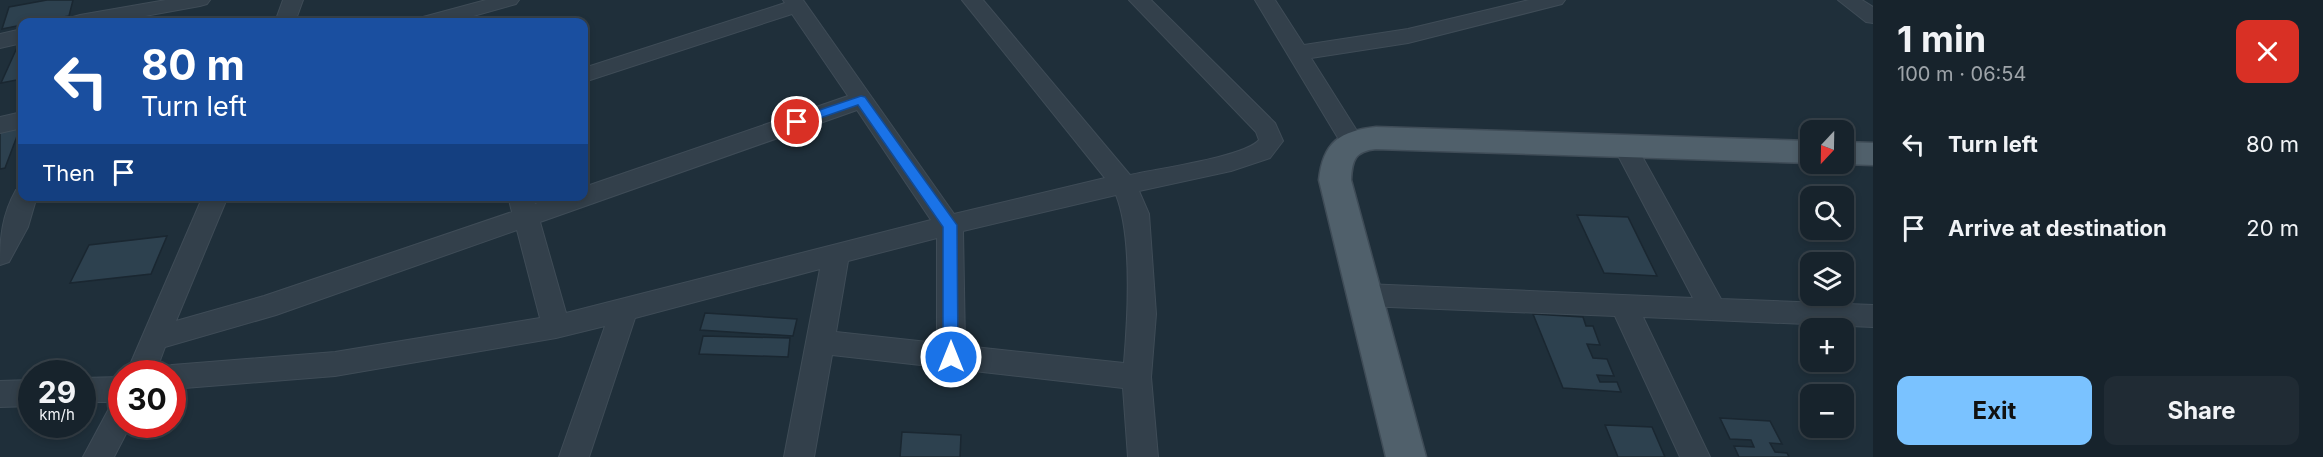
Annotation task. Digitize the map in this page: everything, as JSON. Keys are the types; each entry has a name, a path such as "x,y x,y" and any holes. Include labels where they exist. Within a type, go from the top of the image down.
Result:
{"main road":[{"path":"1406,457 1335,180 1340,154 1352,142 1376,138 1800,152"},
{"path":"1854,153 1873,154"}],"street":[{"path":"84,18 91,0"},
{"path":"104,18 200,0"},
{"path":"286,18 293,0"},
{"path":"450,13 509,0"},
{"path":"972,0 1124,185 1136,214 1142,314 1137,377 1143,457"},
{"path":"186,376 335,364 556,327 950,225 1106,187 1232,162 1262,152 1271,141 1267,129 1139,0"},
{"path":"1265,0 1352,142"},
{"path":"1298,52 1408,36 1555,0"},
{"path":"1848,0 1873,17"},
{"path":"588,74 795,3 944,220 950,225 951,357"},
{"path":"0,41 18,37"},
{"path":"588,186 861,100"},
{"path":"0,125 18,121"},
{"path":"1625,146 1713,310"},
{"path":"0,255 8,228 22,201"},
{"path":"146,360 217,201"},
{"path":"155,339 266,308 542,201"},
{"path":"523,207 556,327"},
{"path":"799,457 836,255"},
{"path":"1365,295 1873,316"},
{"path":"1623,305 1695,457"},
{"path":"573,457 624,309"},
{"path":"821,342 1137,377"},
{"path":"0,394 18,393"},
{"path":"98,457 108,438"}],"building":[{"path":"47,0 73,0 69,16 18,18 18,26 2,29 9,7"},
{"path":"18,45 18,80 1,83"},
{"path":"18,124 18,134 5,168 0,169 0,127"},
{"path":"1577,215 1628,217 1657,276 1604,273"},
{"path":"167,236 151,274 70,283 89,245"},
{"path":"705,313 797,319 793,336 700,330"},
{"path":"1533,314 1583,317 1586,326 1593,326 1600,345 1587,344 1593,358 1607,359 1614,376 1597,375 1600,382 1617,382 1621,392 1563,388"},
{"path":"703,336 790,338 788,357 699,354"},
{"path":"1720,418 1770,421 1782,444 1770,443 1775,452 1787,453 1789,457 1739,457 1734,446 1754,447 1751,440 1730,439"},
{"path":"1605,425 1652,427 1665,457 1618,457"},
{"path":"902,432 961,435 960,457 900,457"}],"route":[{"path":"797,122 861,100 944,220 950,225 951,357"}]}
